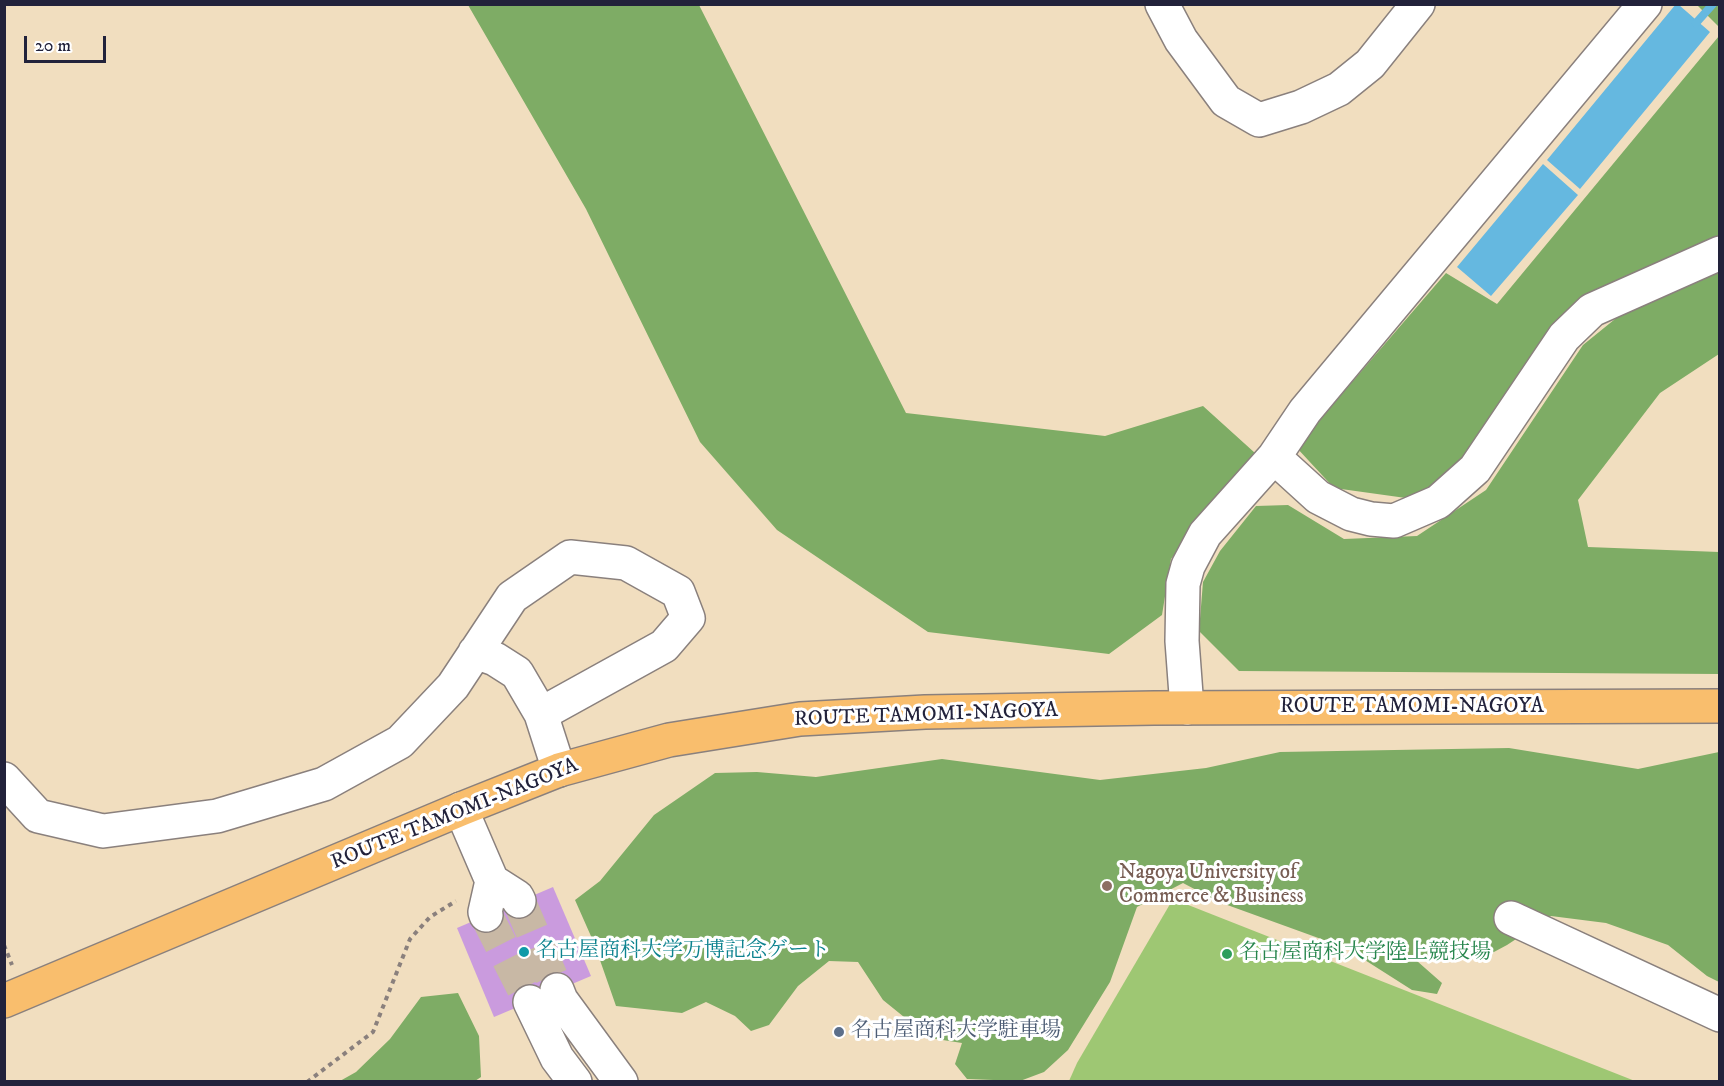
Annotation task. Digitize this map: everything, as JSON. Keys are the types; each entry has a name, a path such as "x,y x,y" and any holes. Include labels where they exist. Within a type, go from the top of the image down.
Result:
{"main road":[{"name":"ROUTE TAMOMI-NAGOYA","path":"4,1001 558,770 669,740 800,719 925,712 1186,708 1719,706"}],"street":[{"path":"1162,4 1181,40 1226,101 1259,120 1301,107 1339,89 1370,64 1418,4"},
{"path":"1186,708 1182,641 1182,585 1188,566 1205,534 1274,457 1305,411 1645,4"},
{"path":"1274,457 1318,498 1351,514 1371,519 1394,520 1438,502 1474,469 1564,337 1592,310 1719,253"},
{"path":"4,779 38,816 103,831 217,816 324,784 400,742 453,686 512,597 570,557 626,563 678,592 688,618 664,645 542,714"},
{"path":"475,652 495,659 517,673 542,714 558,770"},
{"path":"461,809 492,881 517,897 519,901"},
{"path":"486,915 492,881"},
{"path":"1511,918 1719,1015"},
{"path":"575,1082 557,1058 543,996 561,999 621,1082"}],"path":[{"path":"307,1082 373,1032 410,939 430,917 492,881"}],"green space":[{"path":"468,5 699,5 906,413 1105,436 1203,406 1255,453 1171,559 1162,615 1109,654 928,632 777,530 700,442 586,209"},
{"path":"1697,5 1719,5 1719,27"},
{"path":"1719,36 1719,240 1591,300 1457,468 1413,499 1334,488 1296,447 1446,273 1497,304"},
{"path":"1719,263 1719,354 1660,393 1578,500 1588,547 1719,552 1719,674 1239,671 1199,631 1203,582 1220,551 1256,506 1288,505 1344,539 1417,536 1486,490 1583,345 1641,298"},
{"path":"1509,748 1638,769 1719,752 1719,982 1707,976 1668,945 1606,923 1551,916 1507,945 1479,960 1444,952 1417,961 1442,983 1437,994 1412,990 1346,948 1219,902 1183,883 1137,907 1110,982 1068,1050 1044,1072 1020,1081 967,1079 955,1064 962,1043 930,1038 883,1000 858,962 829,961 798,986 769,1025 751,1031 735,1016 706,1002 682,1013 616,1006 594,943 575,900 600,881 654,815 715,773 757,772 816,777 942,759 1100,780 1206,768 1280,752"},
{"name":"名古屋商科大学陸上競技場","path":"1173,899 1635,1081 1069,1081 1077,1063"},
{"path":"458,993 479,1036 481,1077 475,1081 340,1081 356,1072 390,1039 421,997"}],"water":[{"path":"1676,4 1710,32 1580,189 1547,160"},
{"path":"1543,164 1578,195 1491,296 1457,267"}],"building":[{"name":"名古屋商科大学万博記念ゲート","path":"553,887 591,976 494,1017 457,928"}],"waterway":[{"path":"1696,23 1713,4"}],"tunnel":[{"path":"519,901 557,990"},
{"path":"486,915 530,1002"}],"place":[{"name":"Nagoya University of Commerce & Business","path":"1107,886"},
{"name":"名古屋商科大学万博記念ゲート","path":"524,952"},
{"name":"名古屋商科大学陸上競技場","path":"1227,954"},
{"name":"名古屋商科大学駐車場","path":"839,1032"}]}
